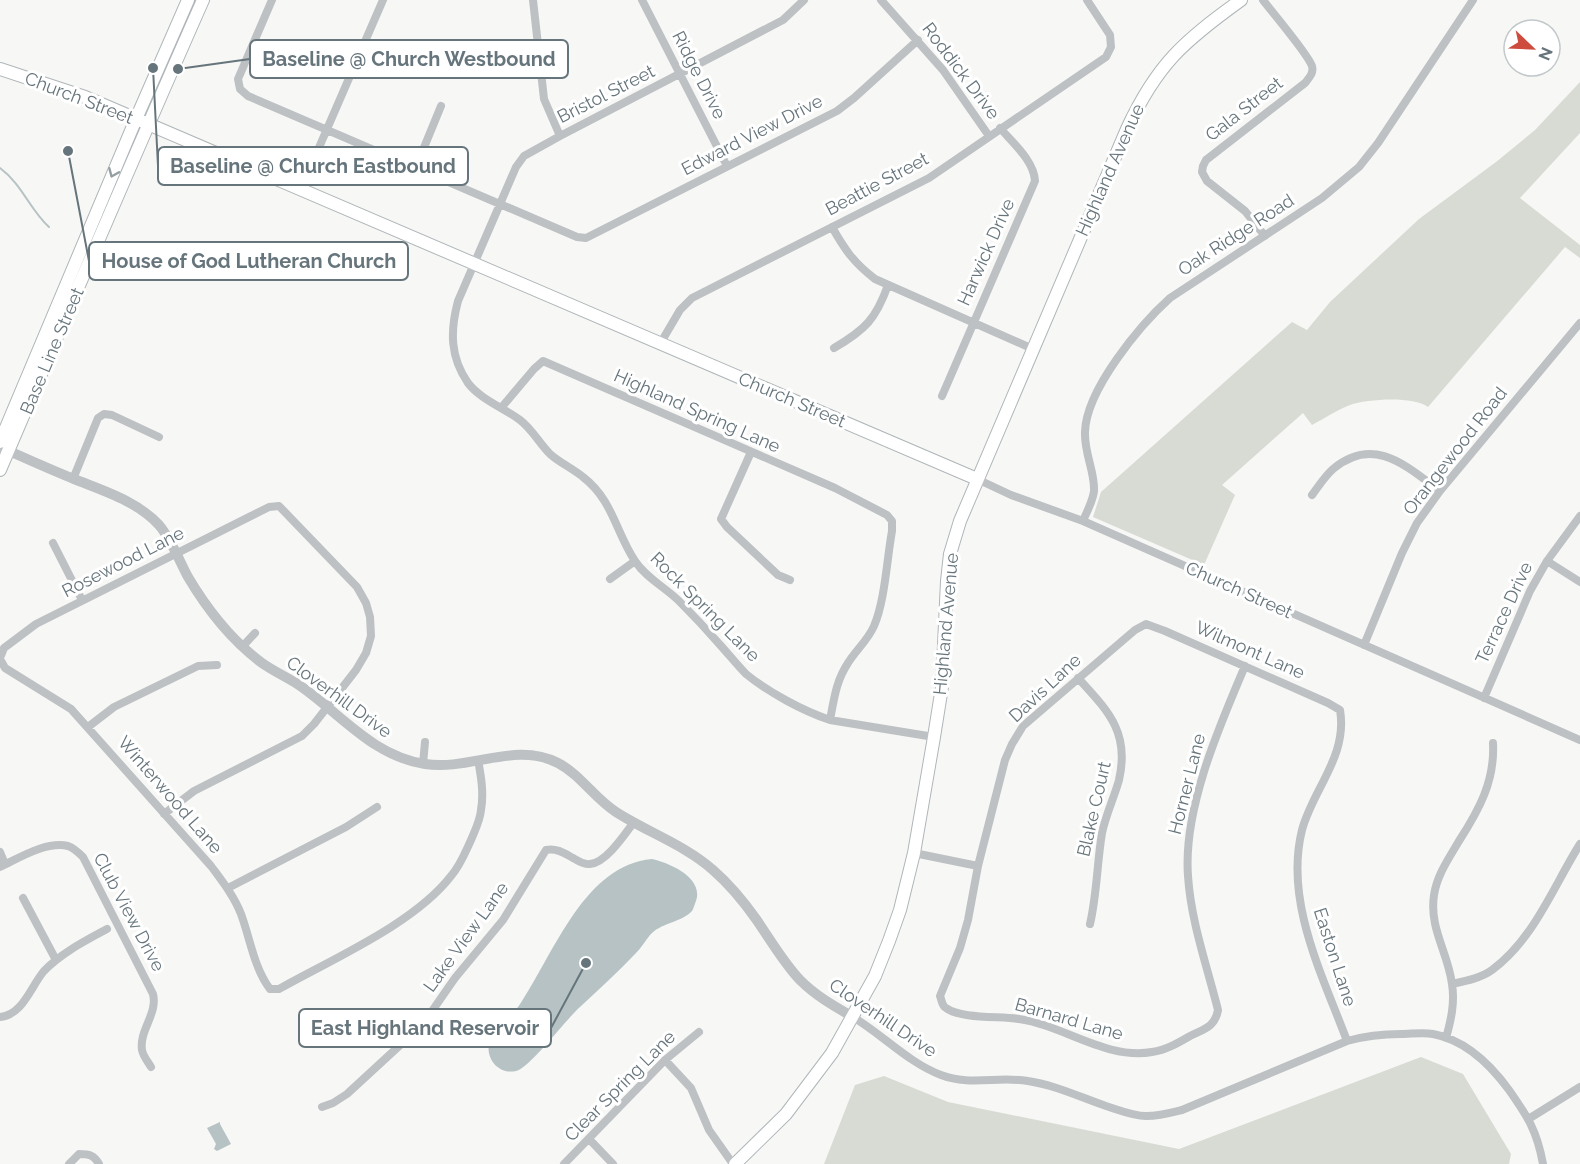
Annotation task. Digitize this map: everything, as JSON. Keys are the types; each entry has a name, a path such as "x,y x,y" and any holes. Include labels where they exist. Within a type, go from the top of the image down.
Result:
{"main road":[{"name":"Base Line Street","path":"0,470 3,446 105,228 141,121 188,0"},
{"path":"187,35 189,18 197,0"},
{"name":"Base Line Street","path":"141,121 203,0"},
{"name":"Highland Avenue","path":"734,1164 786,1114 805,1090 832,1053 875,976 900,910 914,853 942,687 950,554 960,521 1127,129 1146,90 1170,58 1185,43 1241,0"},
{"name":"Church Street","path":"0,69 70,91 977,479"}],"street":[{"path":"272,0 238,79 240,89 248,96 501,203"},
{"path":"302,189 383,0"},
{"path":"533,0 544,99 560,136"},
{"name":"Ridge Drive","path":"642,0 727,166"},
{"name":"Bristol Street","path":"475,264 516,167 524,156 783,20 804,0"},
{"name":"Roddick Drive","path":"881,0 944,70 989,136"},
{"name":"Beattie Street","path":"660,344 680,310 692,298 928,178 1106,57 1111,47 1110,35 1087,0"},
{"name":"Gala Street","path":"1263,0 1305,56 1312,67 1311,75 1305,83 1206,160 1202,172 1207,181 1245,211 1265,236"},
{"name":"Oak Ridge Road","path":"1083,521 1094,491 1085,450 1087,414 1093,399 1119,357 1150,316 1170,298 1322,198 1359,167 1378,143 1473,0"},
{"name":"Edward View Drive","path":"501,203 577,237 586,238 837,111 918,39"},
{"path":"416,167 441,106"},
{"name":"Harwick Drive","path":"942,396 1035,181 1035,172 1030,164 1000,129"},
{"path":"832,227 847,254 875,279 1033,350"},
{"name":"Rock Spring Lane","path":"475,264 458,301 453,322 453,343 457,363 470,385 521,421 533,432 548,452 583,477 598,492 613,513 635,561 651,578 677,599 746,674 767,688 830,720 934,737"},
{"path":"834,348 852,338 870,322 879,309 888,285"},
{"name":"Orangewood Road","path":"1364,645 1402,553 1417,523 1440,491 1580,323"},
{"name":"Highland Spring Lane","path":"501,408 543,361 844,493 887,515 892,521 875,625 864,644 848,663 837,684 830,720"},
{"path":"73,479 98,418 104,414 112,415 159,437"},
{"name":"Cloverhill Drive","path":"3,446 73,479 125,500 145,512 160,527 196,591 212,614 243,646 262,663 300,685 326,708 388,752 423,764 461,763 515,754 537,756 556,762 570,771 602,802 675,844 712,869 754,916 801,981 826,1002 872,1028 918,1063 941,1075 961,1080 1024,1080 1044,1084 1125,1112 1144,1116 1165,1115 1347,1041 1365,1036 1432,1034 1446,1038 1474,1053 1494,1069 1530,1118 1543,1164"},
{"path":"751,452 721,519 778,575 790,580"},
{"path":"1312,495 1331,471 1351,457 1373,453 1390,458 1440,491"},
{"name":"Church Street","path":"977,479 1011,495 1083,521 1580,740"},
{"name":"Rosewood Lane","path":"0,658 4,648 36,624 269,507 279,506 357,586 370,617 371,636 366,653 356,670 326,708"},
{"name":"Terrace Drive","path":"1484,698 1530,591 1547,561 1580,516"},
{"path":"53,543 82,600"},
{"path":"610,579 635,561"},
{"path":"1547,561 1580,582"},
{"name":"Wilmont Lane","path":"1146,624 1328,703 1340,711"},
{"name":"Davis Lane","path":"978,866 1005,760 1023,726 1135,630 1146,624"},
{"path":"243,646 255,633"},
{"name":"Winterwood Lane","path":"0,658 5,668 71,709 211,866 228,888 240,912 263,979 270,989 279,989 390,927 419,907 451,876 478,825 482,810 478,760"},
{"path":"88,728 114,706 198,666 216,665"},
{"name":"Horner Lane","path":"1217,1019 1218,1010 1192,910 1188,874 1189,844 1195,808 1206,766 1219,727 1245,666"},
{"name":"Blake Court","path":"1078,678 1113,718 1120,737 1123,755 1119,780 1102,832 1096,901 1090,924"},
{"path":"164,814 194,791 302,736 326,708"},
{"name":"Easton Lane","path":"1340,711 1341,729 1337,753 1308,811 1301,833 1297,870 1301,908 1310,941 1347,1041"},
{"path":"423,764 425,742"},
{"path":"1446,1038 1453,1006 1452,984 1449,968 1435,930 1434,894 1439,876 1471,824 1483,799 1494,764 1493,743"},
{"path":"228,888 346,827 377,807"},
{"name":"Lake View Lane","path":"322,1107 347,1094 423,1024 455,978 502,920 546,850 553,849 583,864 592,864 602,860 634,822"},
{"path":"1452,984 1475,979 1491,971 1518,946 1537,921 1580,844"},
{"name":"Club View Drive","path":"2,866 40,849 57,845 69,846 83,857 153,994 155,1002 142,1051 151,1067"},
{"path":"0,852 2,866"},
{"path":"914,853 978,866"},
{"name":"Barnard Lane","path":"978,866 968,920 960,948 940,996 946,1008 983,1017 1020,1019 1119,1052 1137,1054 1169,1047 1210,1026 1217,1019"},
{"path":"24,897 56,960"},
{"path":"0,1017 12,1014 19,1008 38,979 56,960 106,929"},
{"name":"Clear Spring Lane","path":"564,1164 665,1060 699,1032"},
{"path":"665,1060 691,1088 709,1130 734,1164"},
{"path":"1530,1118 1580,1087"},
{"path":"589,1139 613,1164"},
{"path":"69,1164 79,1154 88,1154 96,1158 99,1164"}],"shaded area":[{"path":"1580,82 1580,133 1520,198 1580,245 1580,258 1565,247 1428,407 1412,401 1368,401 1345,407 1312,425 1303,413 1222,485 1235,495 1204,565 1093,517 1101,492 1292,322 1307,330 1330,302 1419,219 1535,130"},
{"path":"652,859 676,868 695,885 697,893 692,911 654,931 636,953 522,1068 509,1071 498,1067 489,1052 490,1040 522,1001 574,914 590,893 608,877 629,865"},
{"path":"1421,1057 1463,1074 1511,1154 1509,1164 824,1164 855,1085 884,1076 948,1102 1179,1149"},
{"path":"220,1122 231,1144 217,1151 214,1149 216,1144 207,1128"}],"waterway":[{"path":"0,168 8,174 49,227"}],"place":[{"name":"Baseline @ Church Eastbound","path":"153,68"},
{"name":"Baseline @ Church Westbound","path":"178,69"},
{"name":"House of God Lutheran Church","path":"68,151"},
{"name":"East Highland Reservoir","path":"586,963"}]}
